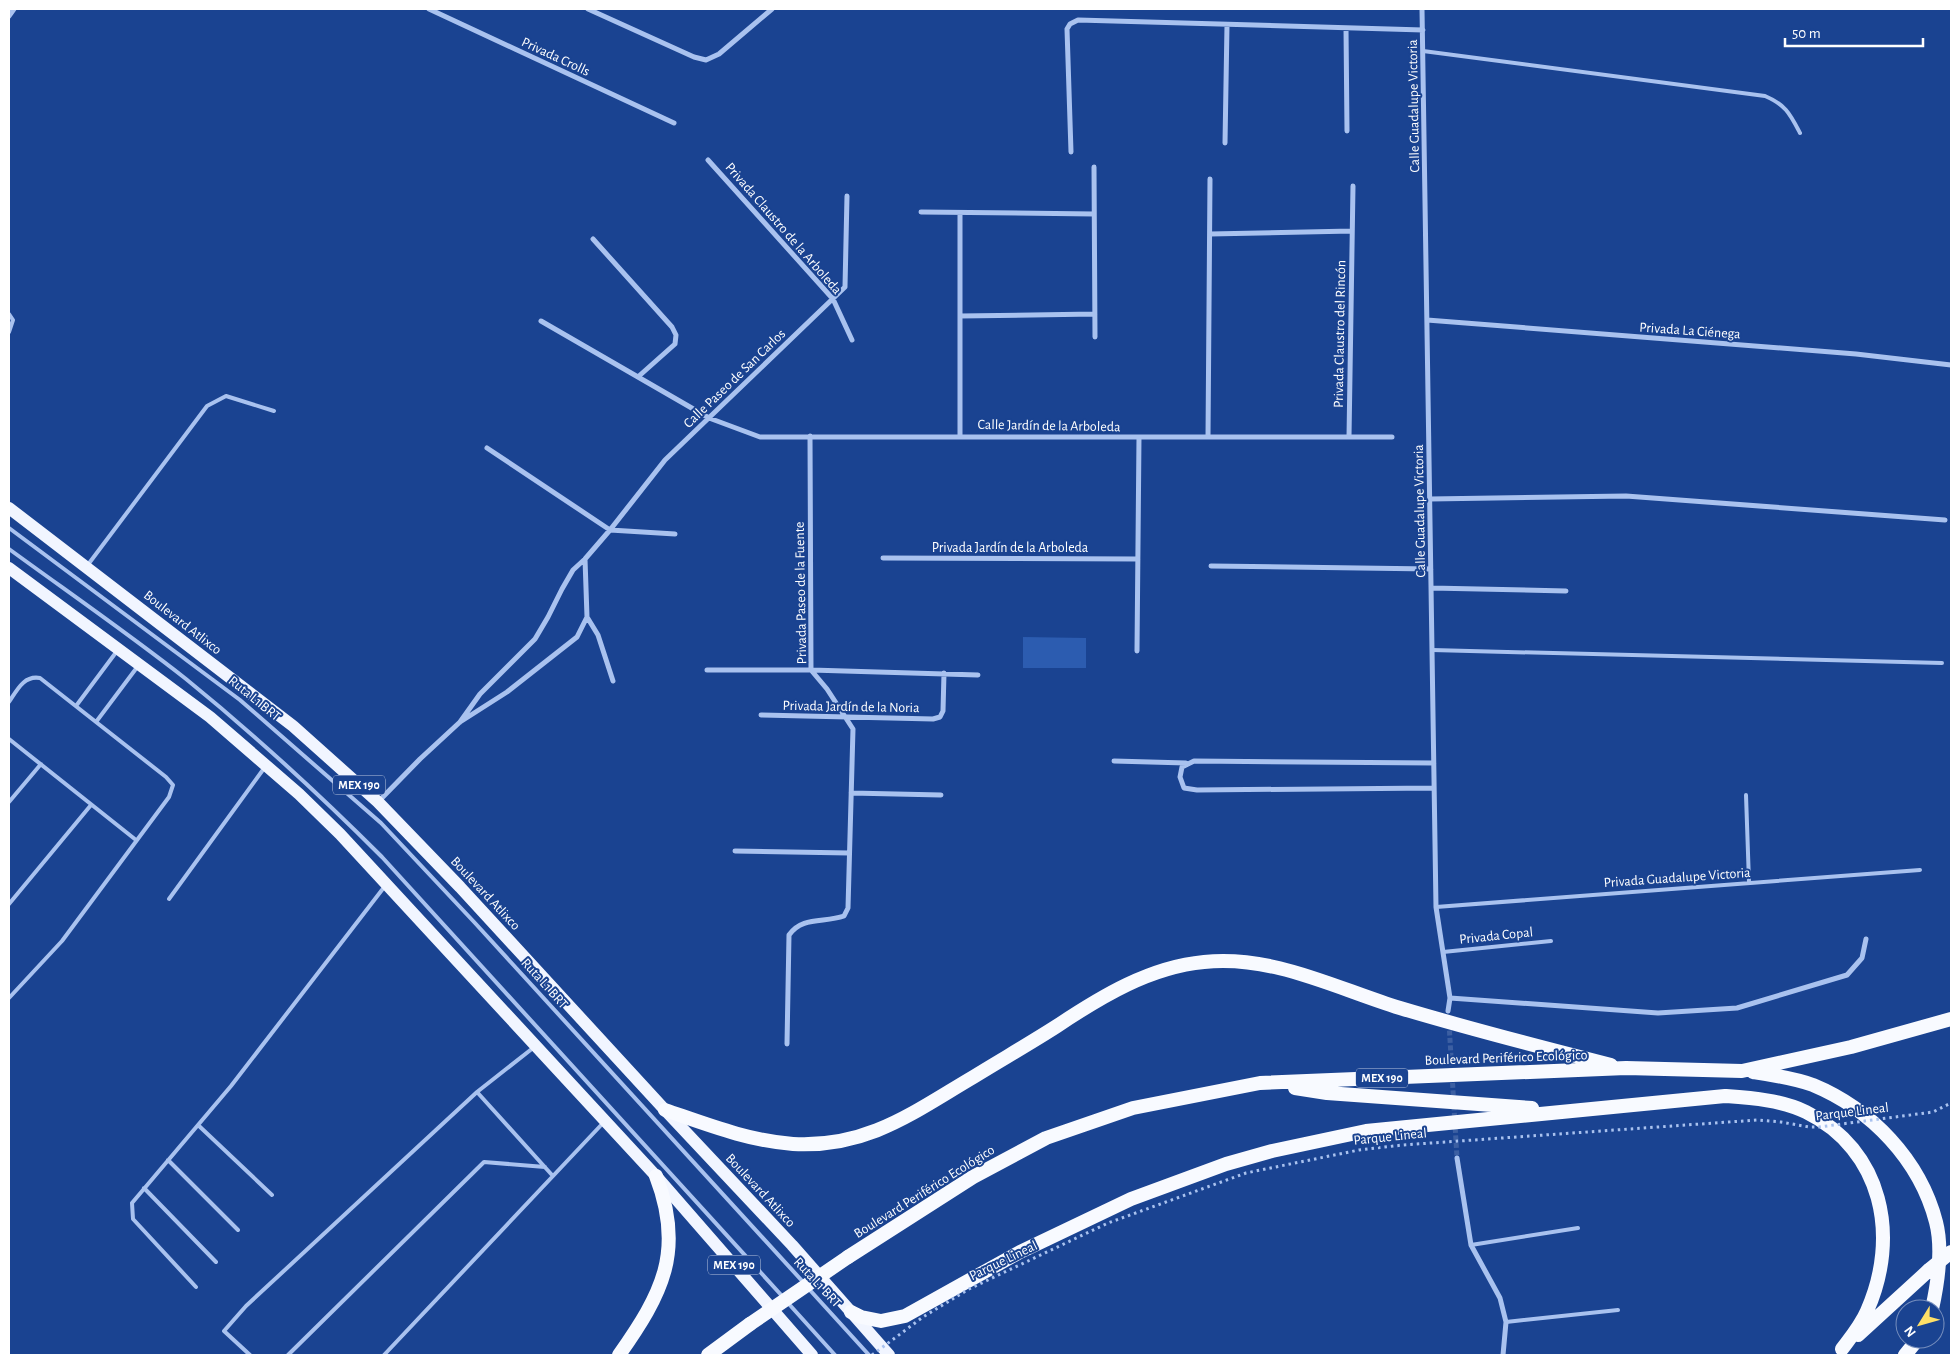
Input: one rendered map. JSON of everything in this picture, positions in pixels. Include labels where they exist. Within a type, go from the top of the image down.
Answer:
[{"type":"highway","points":[[665,1110],[725,1130],[772,1141],[810,1144],[839,1141],[867,1135],[902,1120],[1078,1011],[1125,986],[1162,970],[1226,960],[1293,970],[1399,1008],[1516,1041],[1626,1068]]},
{"type":"highway","name":"Boulevard Periférico Ecológico","points":[[708,1355],[848,1257],[973,1177],[1046,1138],[1133,1108],[1260,1083],[1626,1068],[1742,1071],[1851,1047],[1951,1019]]},
{"type":"highway","points":[[1742,1071],[1787,1078],[1830,1093],[1862,1114],[1897,1146],[1910,1164],[1921,1185],[1936,1224],[1939,1254],[1933,1299]]},
{"type":"highway","points":[[1260,1083],[1327,1093],[1566,1111]]},
{"type":"highway","points":[[852,1312],[866,1318],[881,1321],[905,1316],[1020,1252],[1123,1203],[1178,1180],[1272,1151],[1366,1131],[1700,1097],[1741,1097],[1790,1106],[1820,1120],[1833,1129],[1855,1152],[1872,1179],[1880,1203],[1884,1232],[1880,1271],[1866,1313],[1856,1332],[1839,1352]]},
{"type":"highway","points":[[619,1355],[657,1296],[666,1266],[669,1234],[668,1214],[656,1176]]},
{"type":"highway","points":[[1839,1352],[1951,1252]]},
{"type":"highway","points":[[718,1355],[726,1342]]},
{"type":"main road","name":"Boulevard Atlixco","points":[[9,508],[293,726],[378,802],[460,887],[786,1239],[889,1355]]},
{"type":"main road","name":"MEX 190","points":[[9,568],[210,717],[320,814],[606,1120],[812,1355]]},
{"type":"street","points":[[9,16],[14,9]]},
{"type":"street","name":"Privada Crolls","points":[[429,9],[674,123]]},
{"type":"street","points":[[588,9],[694,57],[706,60],[719,54],[772,9]]},
{"type":"street","name":"Calle Guadalupe Victoria","points":[[1422,9],[1436,907],[1450,998],[1448,1011]]},
{"type":"street","points":[[1071,152],[1067,29],[1070,24],[1078,20],[1423,30]]},
{"type":"street","points":[[1226,143],[1227,25]]},
{"type":"street","points":[[1346,28],[1346,131]]},
{"type":"street","name":"Privada Claustro de la Arboleda","points":[[708,160],[833,299],[852,340]]},
{"type":"street","points":[[1094,167],[1095,337]]},
{"type":"street","points":[[1208,437],[1210,179]]},
{"type":"street","name":"Privada Claustro del Rincón","points":[[1349,438],[1353,186]]},
{"type":"street","name":"Calle Paseo de San Carlos","points":[[460,722],[480,694],[535,639],[574,570],[610,530],[665,460],[845,287],[847,196]]},
{"type":"street","points":[[921,212],[1094,214]]},
{"type":"street","points":[[960,213],[960,436]]},
{"type":"street","points":[[1210,234],[1352,231]]},
{"type":"street","points":[[593,239],[672,327],[676,335],[675,344],[639,376]]},
{"type":"street","points":[[960,316],[1095,314]]},
{"type":"street","name":"Privada La Ciénega","points":[[1427,320],[1856,354],[1951,365]]},
{"type":"street","name":"Calle Jardín de la Arboleda","points":[[541,321],[709,418],[760,437],[1392,437]]},
{"type":"street","name":"Privada Paseo de la Fuente","points":[[787,1044],[789,935],[794,928],[805,922],[844,916],[848,908],[853,729],[824,684],[811,670],[810,436]]},
{"type":"street","points":[[1136,651],[1139,437]]},
{"type":"street","points":[[486,448],[610,530],[675,534]]},
{"type":"street","points":[[1430,499],[1626,496],[1945,520]]},
{"type":"street","name":"Privada Jardín de la Arboleda","points":[[883,558],[1138,559]]},
{"type":"street","points":[[585,559],[587,617],[598,635],[613,681]]},
{"type":"street","points":[[1211,566],[1431,569]]},
{"type":"street","points":[[1431,588],[1566,590]]},
{"type":"street","name":"Calle Paseo de San Carlos","points":[[378,802],[460,722],[506,692],[569,645],[577,637],[587,617]]},
{"type":"street","points":[[707,670],[811,670],[978,674]]},
{"type":"street","name":"Privada Jardín de la Noria","points":[[761,715],[933,719],[940,717],[943,711],[944,673]]},
{"type":"street","points":[[1114,761],[1186,763],[1194,761],[1434,763]]},
{"type":"street","points":[[1186,763],[1182,767],[1180,777],[1184,788],[1197,790],[1434,788]]},
{"type":"street","points":[[851,793],[941,795]]},
{"type":"street","points":[[735,851],[849,853]]},
{"type":"street","points":[[1450,998],[1658,1013],[1737,1008],[1847,975],[1862,958],[1866,939]]},
{"type":"street","points":[[1457,1158],[1471,1245],[1500,1298],[1506,1322],[1503,1355]]},
{"type":"lane","points":[[1423,51],[1765,96],[1777,101],[1788,111],[1800,133]]},
{"type":"lane","points":[[9,314],[13,320],[9,332]]},
{"type":"lane","points":[[87,566],[207,406],[226,396],[274,411]]},
{"type":"lane","name":"Ruta L1 BRT","points":[[9,528],[240,700],[381,823],[469,916],[870,1355]]},
{"type":"lane","points":[[9,549],[184,678],[323,798],[382,857],[834,1355]]},
{"type":"lane","points":[[76,706],[118,649]]},
{"type":"lane","points":[[1432,650],[1942,663]]},
{"type":"lane","points":[[96,722],[138,664]]},
{"type":"lane","points":[[9,702],[25,680],[32,676],[40,678],[166,777],[173,785],[168,797],[62,942],[9,998]]},
{"type":"lane","points":[[9,739],[136,840]]},
{"type":"lane","points":[[9,802],[41,764]]},
{"type":"lane","points":[[169,899],[266,766]]},
{"type":"lane","points":[[1746,795],[1749,882]]},
{"type":"lane","points":[[9,904],[91,805]]},
{"type":"lane","name":"Privada Guadalupe Victoria","points":[[1436,907],[1920,870]]},
{"type":"lane","points":[[196,1288],[133,1219],[132,1204],[198,1125],[386,884]]},
{"type":"lane","name":"Privada Copal","points":[[1443,952],[1550,941]]},
{"type":"lane","points":[[250,1355],[224,1331],[246,1306],[477,1092],[536,1045]]},
{"type":"lane","points":[[477,1092],[552,1175]]},
{"type":"lane","points":[[384,1355],[606,1120]]},
{"type":"lane","points":[[198,1125],[272,1194]]},
{"type":"lane","points":[[168,1160],[238,1230]]},
{"type":"lane","points":[[288,1355],[484,1162],[545,1167]]},
{"type":"lane","points":[[144,1188],[216,1262]]},
{"type":"lane","points":[[1471,1245],[1578,1228]]},
{"type":"lane","points":[[1506,1322],[1618,1310]]},
{"type":"path","name":"Parque Lineal","points":[[870,1355],[923,1317],[994,1276],[1108,1223],[1246,1173],[1360,1150],[1403,1145],[1757,1120],[1819,1127],[1933,1112],[1951,1102]]},
{"type":"shaded area","points":[[1023,637],[1086,638],[1086,668],[1023,668]]},
{"type":"tunnel","points":[[1449,1023],[1457,1158]]}]
